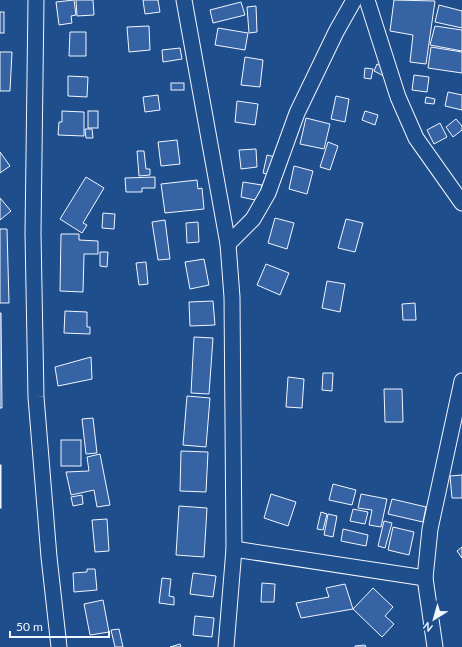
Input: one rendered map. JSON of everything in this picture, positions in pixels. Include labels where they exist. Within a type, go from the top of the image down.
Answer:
[{"type":"street","points":[[36,0],[33,233],[36,396],[49,557],[60,647]]},
{"type":"street","points":[[184,0],[228,244],[232,297],[234,549],[226,647]]},
{"type":"street","points":[[228,244],[253,219],[268,194],[297,114],[336,32],[354,0]]},
{"type":"street","points":[[367,0],[398,98],[416,138],[462,203]]},
{"type":"street","points":[[435,647],[425,578],[430,529],[462,381]]},
{"type":"street","points":[[234,549],[425,578]]},
{"type":"building","points":[[74,0],[76,15],[71,16],[72,23],[59,25],[56,2]]},
{"type":"building","points":[[76,0],[93,0],[94,15],[77,16]]},
{"type":"building","points":[[143,0],[158,0],[160,12],[145,14]]},
{"type":"building","points":[[394,0],[435,1],[426,64],[410,62],[413,35],[390,31]]},
{"type":"building","points":[[241,2],[245,15],[213,23],[210,10]]},
{"type":"building","points":[[439,5],[462,11],[462,28],[435,22]]},
{"type":"building","points":[[256,6],[257,32],[249,33],[247,7]]},
{"type":"building","points":[[0,12],[4,12],[4,33],[0,33]]},
{"type":"building","points":[[149,26],[150,50],[129,52],[127,27]]},
{"type":"building","points":[[435,26],[462,30],[462,51],[430,45]]},
{"type":"building","points":[[218,28],[248,33],[245,50],[215,45]]},
{"type":"building","points":[[70,32],[86,32],[86,56],[69,56]]},
{"type":"building","points":[[431,47],[462,52],[462,73],[428,68]]},
{"type":"building","points":[[180,48],[182,59],[163,62],[162,50]]},
{"type":"building","points":[[0,52],[12,52],[10,91],[0,91]]},
{"type":"building","points":[[245,57],[263,60],[260,87],[241,85]]},
{"type":"building","points":[[377,64],[387,70],[384,76],[374,71]]},
{"type":"building","points":[[365,68],[373,69],[371,79],[364,78]]},
{"type":"building","points":[[414,75],[429,77],[427,92],[412,90]]},
{"type":"building","points":[[68,76],[88,77],[87,97],[68,96]]},
{"type":"building","points":[[171,83],[184,83],[184,90],[171,90]]},
{"type":"building","points":[[448,92],[462,95],[462,110],[445,106]]},
{"type":"building","points":[[158,95],[160,110],[145,112],[143,97]]},
{"type":"building","points":[[336,96],[349,99],[345,122],[331,119]]},
{"type":"building","points":[[426,97],[435,99],[434,104],[425,103]]},
{"type":"building","points":[[237,101],[258,104],[255,125],[235,122]]},
{"type":"building","points":[[62,111],[84,112],[84,136],[58,135],[59,122],[62,122]]},
{"type":"building","points":[[88,111],[98,111],[98,128],[88,128]]},
{"type":"building","points":[[365,111],[378,115],[375,125],[362,120]]},
{"type":"building","points":[[306,118],[330,124],[324,149],[300,144]]},
{"type":"building","points":[[456,119],[462,126],[462,130],[453,137],[446,127]]},
{"type":"building","points":[[440,123],[447,137],[434,144],[427,130]]},
{"type":"building","points":[[85,129],[92,129],[93,138],[86,138]]},
{"type":"building","points":[[177,140],[180,164],[161,166],[158,142]]},
{"type":"building","points":[[328,142],[338,146],[330,170],[320,167]]},
{"type":"building","points":[[256,149],[257,167],[241,169],[239,150]]},
{"type":"building","points":[[137,151],[144,151],[146,169],[150,169],[150,175],[139,176]]},
{"type":"building","points":[[0,152],[10,166],[0,173]]},
{"type":"building","points":[[267,155],[275,157],[270,175],[263,173]]},
{"type":"building","points":[[294,166],[313,171],[307,194],[289,189]]},
{"type":"building","points":[[86,177],[104,188],[83,223],[87,225],[82,233],[60,219]]},
{"type":"building","points":[[155,177],[155,188],[142,188],[142,192],[126,192],[125,178]]},
{"type":"building","points":[[197,180],[198,189],[202,188],[204,209],[165,213],[161,184]]},
{"type":"building","points":[[243,182],[262,185],[260,201],[241,197]]},
{"type":"building","points":[[0,198],[11,211],[0,220]]},
{"type":"building","points":[[103,213],[115,214],[114,229],[102,228]]},
{"type":"building","points":[[275,218],[294,223],[287,249],[268,243]]},
{"type":"building","points":[[346,219],[363,223],[355,252],[338,248]]},
{"type":"building","points":[[165,220],[170,259],[158,260],[152,222]]},
{"type":"building","points":[[198,222],[199,242],[187,243],[186,223]]},
{"type":"building","points":[[0,229],[7,229],[9,303],[0,303]]},
{"type":"building","points":[[61,234],[79,234],[79,240],[98,241],[98,254],[84,254],[83,292],[60,291]]},
{"type":"building","points":[[100,252],[108,252],[107,267],[100,266]]},
{"type":"building","points":[[204,259],[209,285],[190,289],[185,262]]},
{"type":"building","points":[[146,262],[148,284],[139,285],[136,263]]},
{"type":"building","points":[[266,264],[289,273],[280,295],[257,285]]},
{"type":"building","points":[[327,281],[345,284],[340,312],[322,308]]},
{"type":"building","points":[[213,301],[215,325],[190,326],[189,302]]},
{"type":"building","points":[[415,303],[416,320],[403,320],[402,304]]},
{"type":"building","points":[[65,311],[87,312],[87,327],[90,327],[90,334],[64,333]]},
{"type":"building","points":[[1,313],[2,408],[0,408]]},
{"type":"building","points":[[194,337],[213,338],[209,394],[191,393]]},
{"type":"building","points":[[91,357],[92,379],[58,386],[55,367]]},
{"type":"building","points":[[323,373],[333,373],[332,391],[322,390]]},
{"type":"building","points":[[288,377],[304,379],[302,408],[286,407]]},
{"type":"building","points":[[384,389],[402,389],[403,422],[385,422]]},
{"type":"building","points":[[187,396],[210,398],[206,447],[183,445]]},
{"type":"building","points":[[93,418],[97,453],[86,454],[82,419]]},
{"type":"building","points":[[61,440],[81,440],[81,466],[61,466]]},
{"type":"building","points":[[181,451],[208,452],[206,492],[180,491]]},
{"type":"building","points":[[100,454],[110,505],[97,507],[94,490],[71,495],[66,472],[89,471],[87,457]]},
{"type":"building","points":[[1,465],[1,508],[0,508]]},
{"type":"building","points":[[462,475],[462,498],[452,498],[450,476]]},
{"type":"building","points":[[333,484],[356,490],[352,505],[329,500]]},
{"type":"building","points":[[271,494],[296,502],[288,526],[264,518]]},
{"type":"building","points":[[361,494],[387,499],[381,527],[369,525],[372,510],[358,508]]},
{"type":"building","points":[[82,495],[83,504],[73,506],[71,497]]},
{"type":"building","points":[[392,499],[426,507],[423,522],[388,514]]},
{"type":"building","points":[[179,506],[207,508],[204,557],[176,555]]},
{"type":"building","points":[[353,509],[368,512],[365,524],[350,521]]},
{"type":"building","points":[[321,512],[327,514],[323,530],[317,529]]},
{"type":"building","points":[[328,514],[337,516],[333,537],[324,535]]},
{"type":"building","points":[[107,519],[109,551],[95,552],[92,520]]},
{"type":"building","points":[[384,521],[392,523],[385,548],[378,546]]},
{"type":"building","points":[[393,527],[414,532],[409,555],[388,550]]},
{"type":"building","points":[[343,529],[368,535],[366,546],[341,541]]},
{"type":"building","points":[[462,547],[462,558],[457,551]]},
{"type":"building","points":[[87,569],[95,569],[97,590],[74,592],[73,573],[87,572]]},
{"type":"building","points":[[193,573],[216,576],[213,597],[190,594]]},
{"type":"building","points":[[162,578],[171,579],[169,596],[174,597],[174,605],[159,603]]},
{"type":"building","points":[[262,583],[275,584],[274,602],[261,602]]},
{"type":"building","points":[[345,584],[353,609],[301,618],[296,603],[329,597],[326,588]]},
{"type":"building","points":[[373,588],[393,607],[385,616],[394,624],[382,637],[353,609]]},
{"type":"building","points":[[103,600],[109,632],[90,635],[84,604]]},
{"type":"building","points":[[195,616],[214,618],[212,637],[193,635]]},
{"type":"building","points":[[119,629],[123,647],[115,647],[111,630]]},
{"type":"building","points":[[180,644],[181,647],[170,647]]},
{"type":"building","points":[[365,645],[366,647],[355,647],[355,646]]}]
